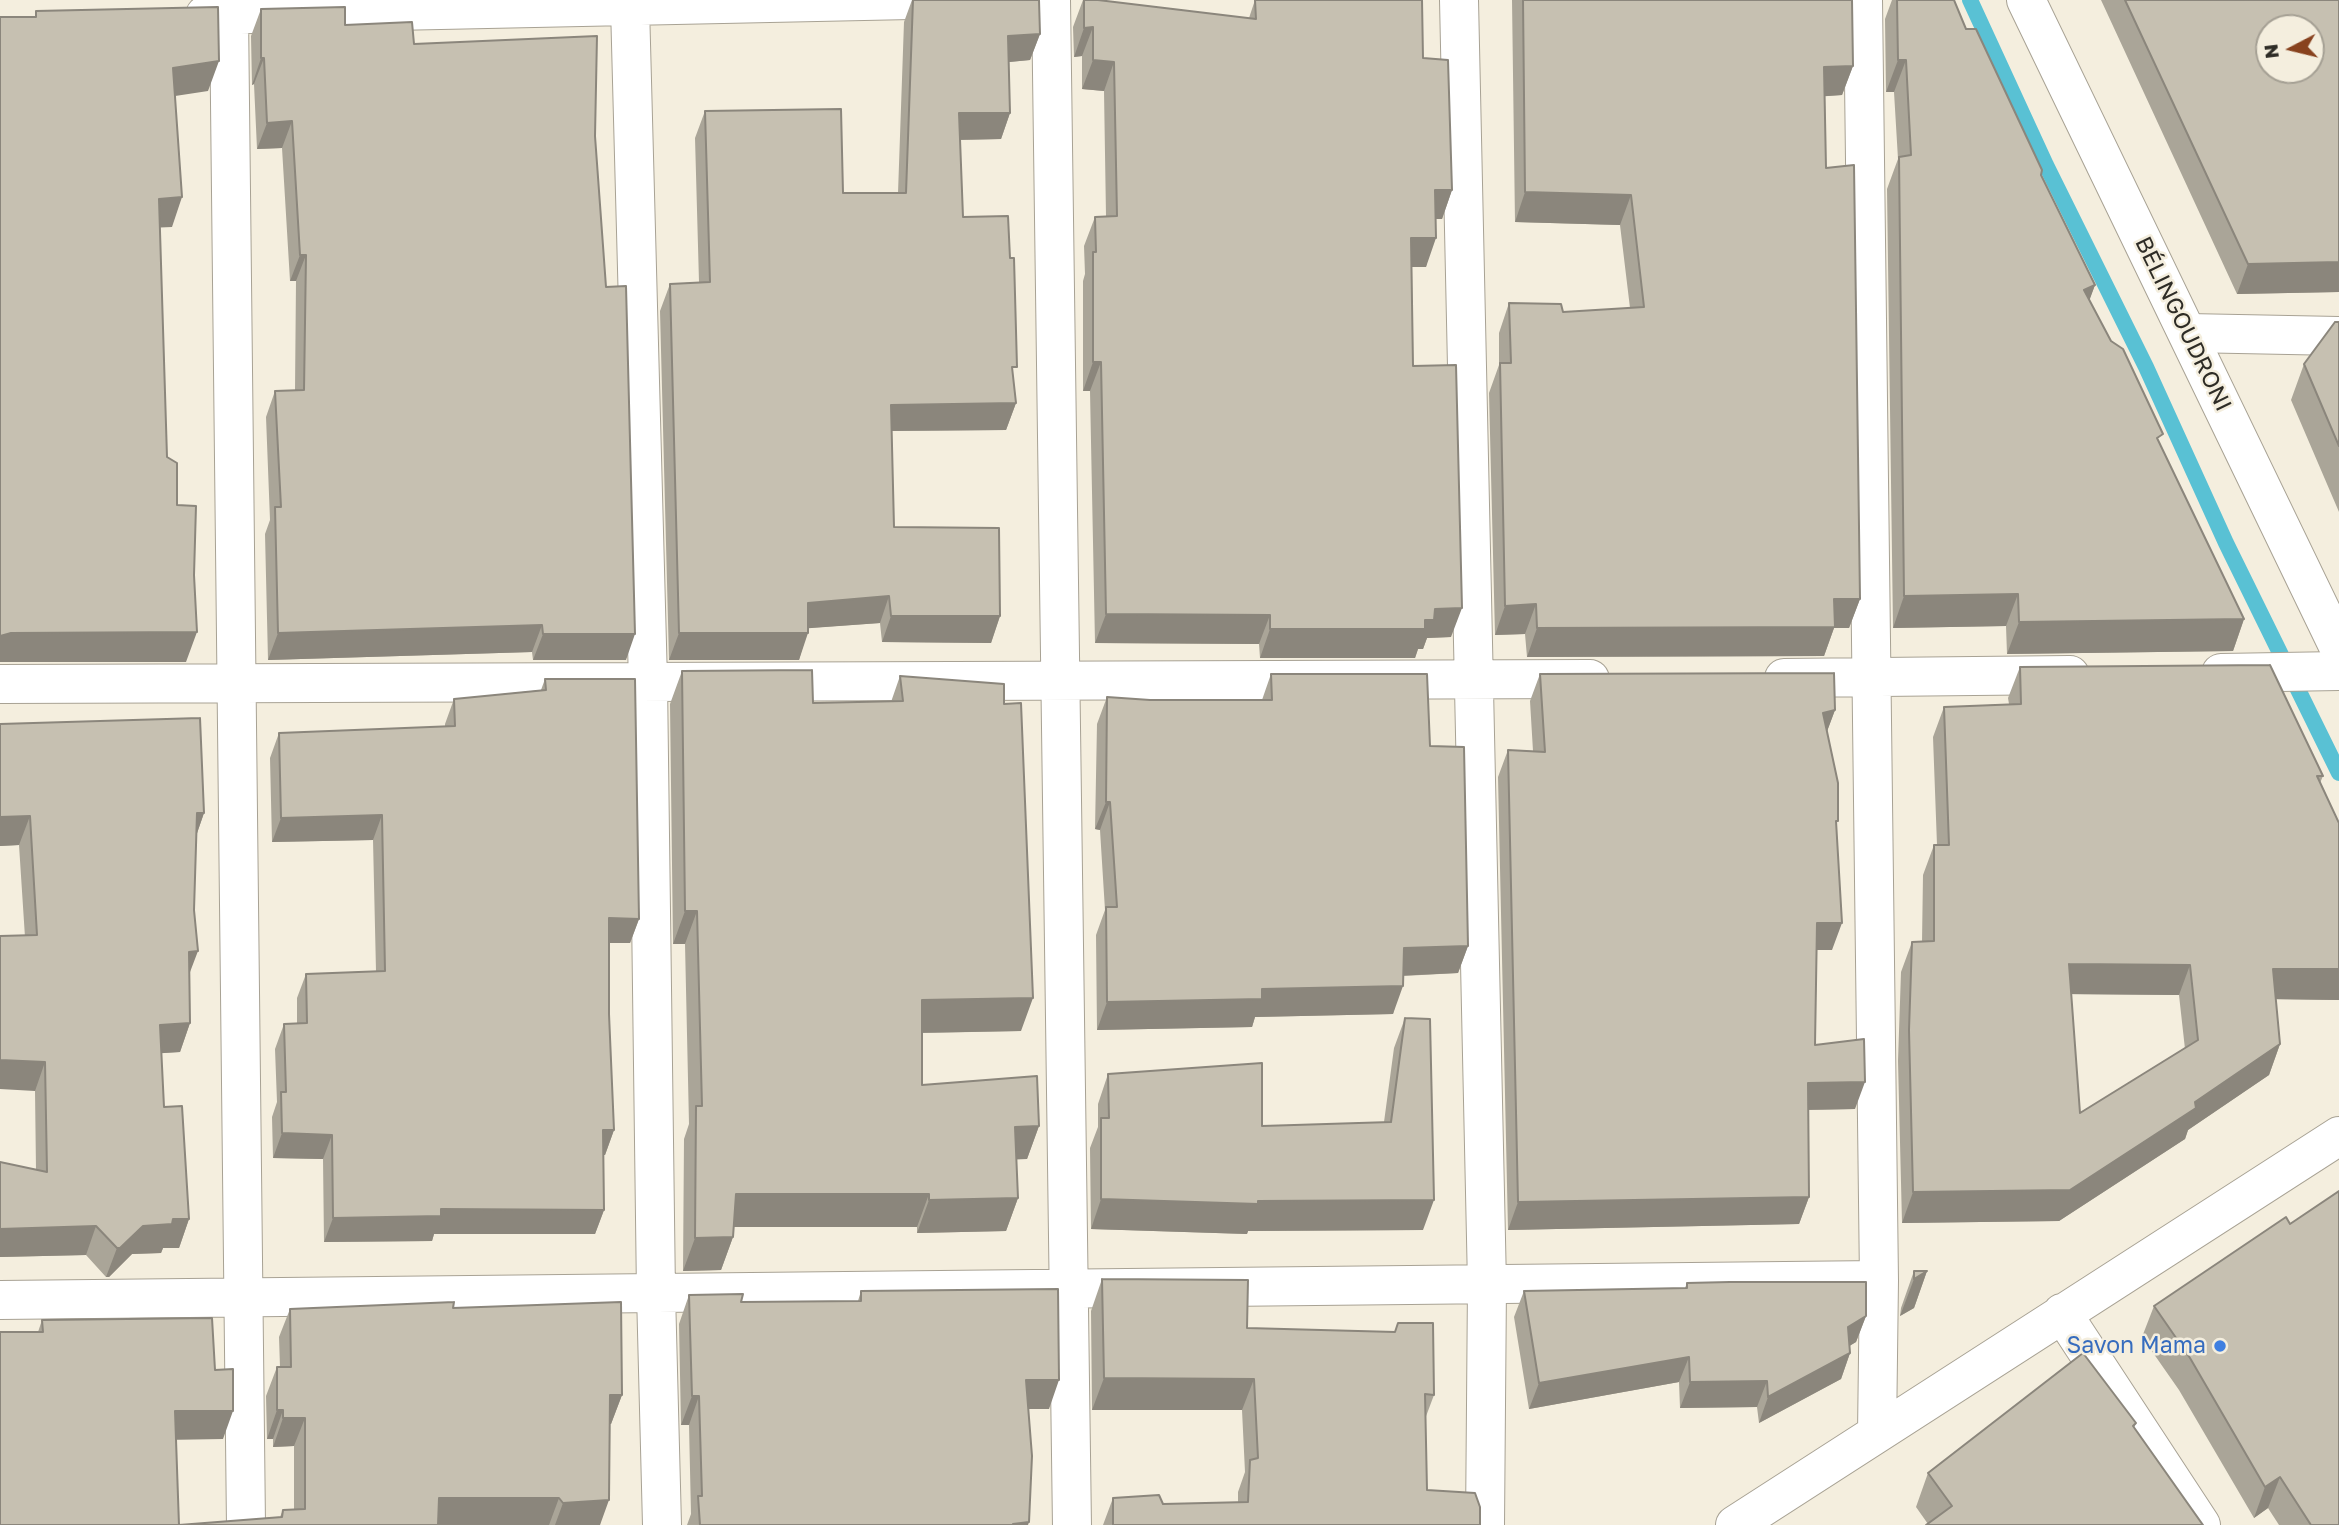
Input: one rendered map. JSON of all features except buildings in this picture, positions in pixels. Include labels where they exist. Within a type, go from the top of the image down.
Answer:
[{"type":"street","points":[[175,16],[911,0]]},
{"type":"street","points":[[1051,0],[1072,1525]]},
{"type":"street","points":[[1460,0],[1487,1284],[1485,1525]]},
{"type":"street","points":[[1863,0],[1879,1280],[1877,1433]]},
{"type":"street","name":"BÉLINGOUDRONI","points":[[2026,0],[2339,648]]},
{"type":"street","points":[[630,6],[648,682],[656,1293],[662,1525]]},
{"type":"street","points":[[229,15],[246,1525]]},
{"type":"street","points":[[2188,334],[2339,336]]},
{"type":"street","points":[[2188,673],[2339,671]]},
{"type":"street","points":[[1748,678],[2105,674]]},
{"type":"street","points":[[0,684],[1625,679]]},
{"type":"street","points":[[1735,1525],[2339,1136]]},
{"type":"street","points":[[0,1300],[1879,1280]]},
{"type":"street","points":[[2062,1313],[2201,1525]]},
{"type":"waterway","points":[[1970,0],[2046,165],[2146,367],[2226,543],[2339,773]]},
{"type":"place","name":"Savon Mama","points":[[2220,1346]]}]
